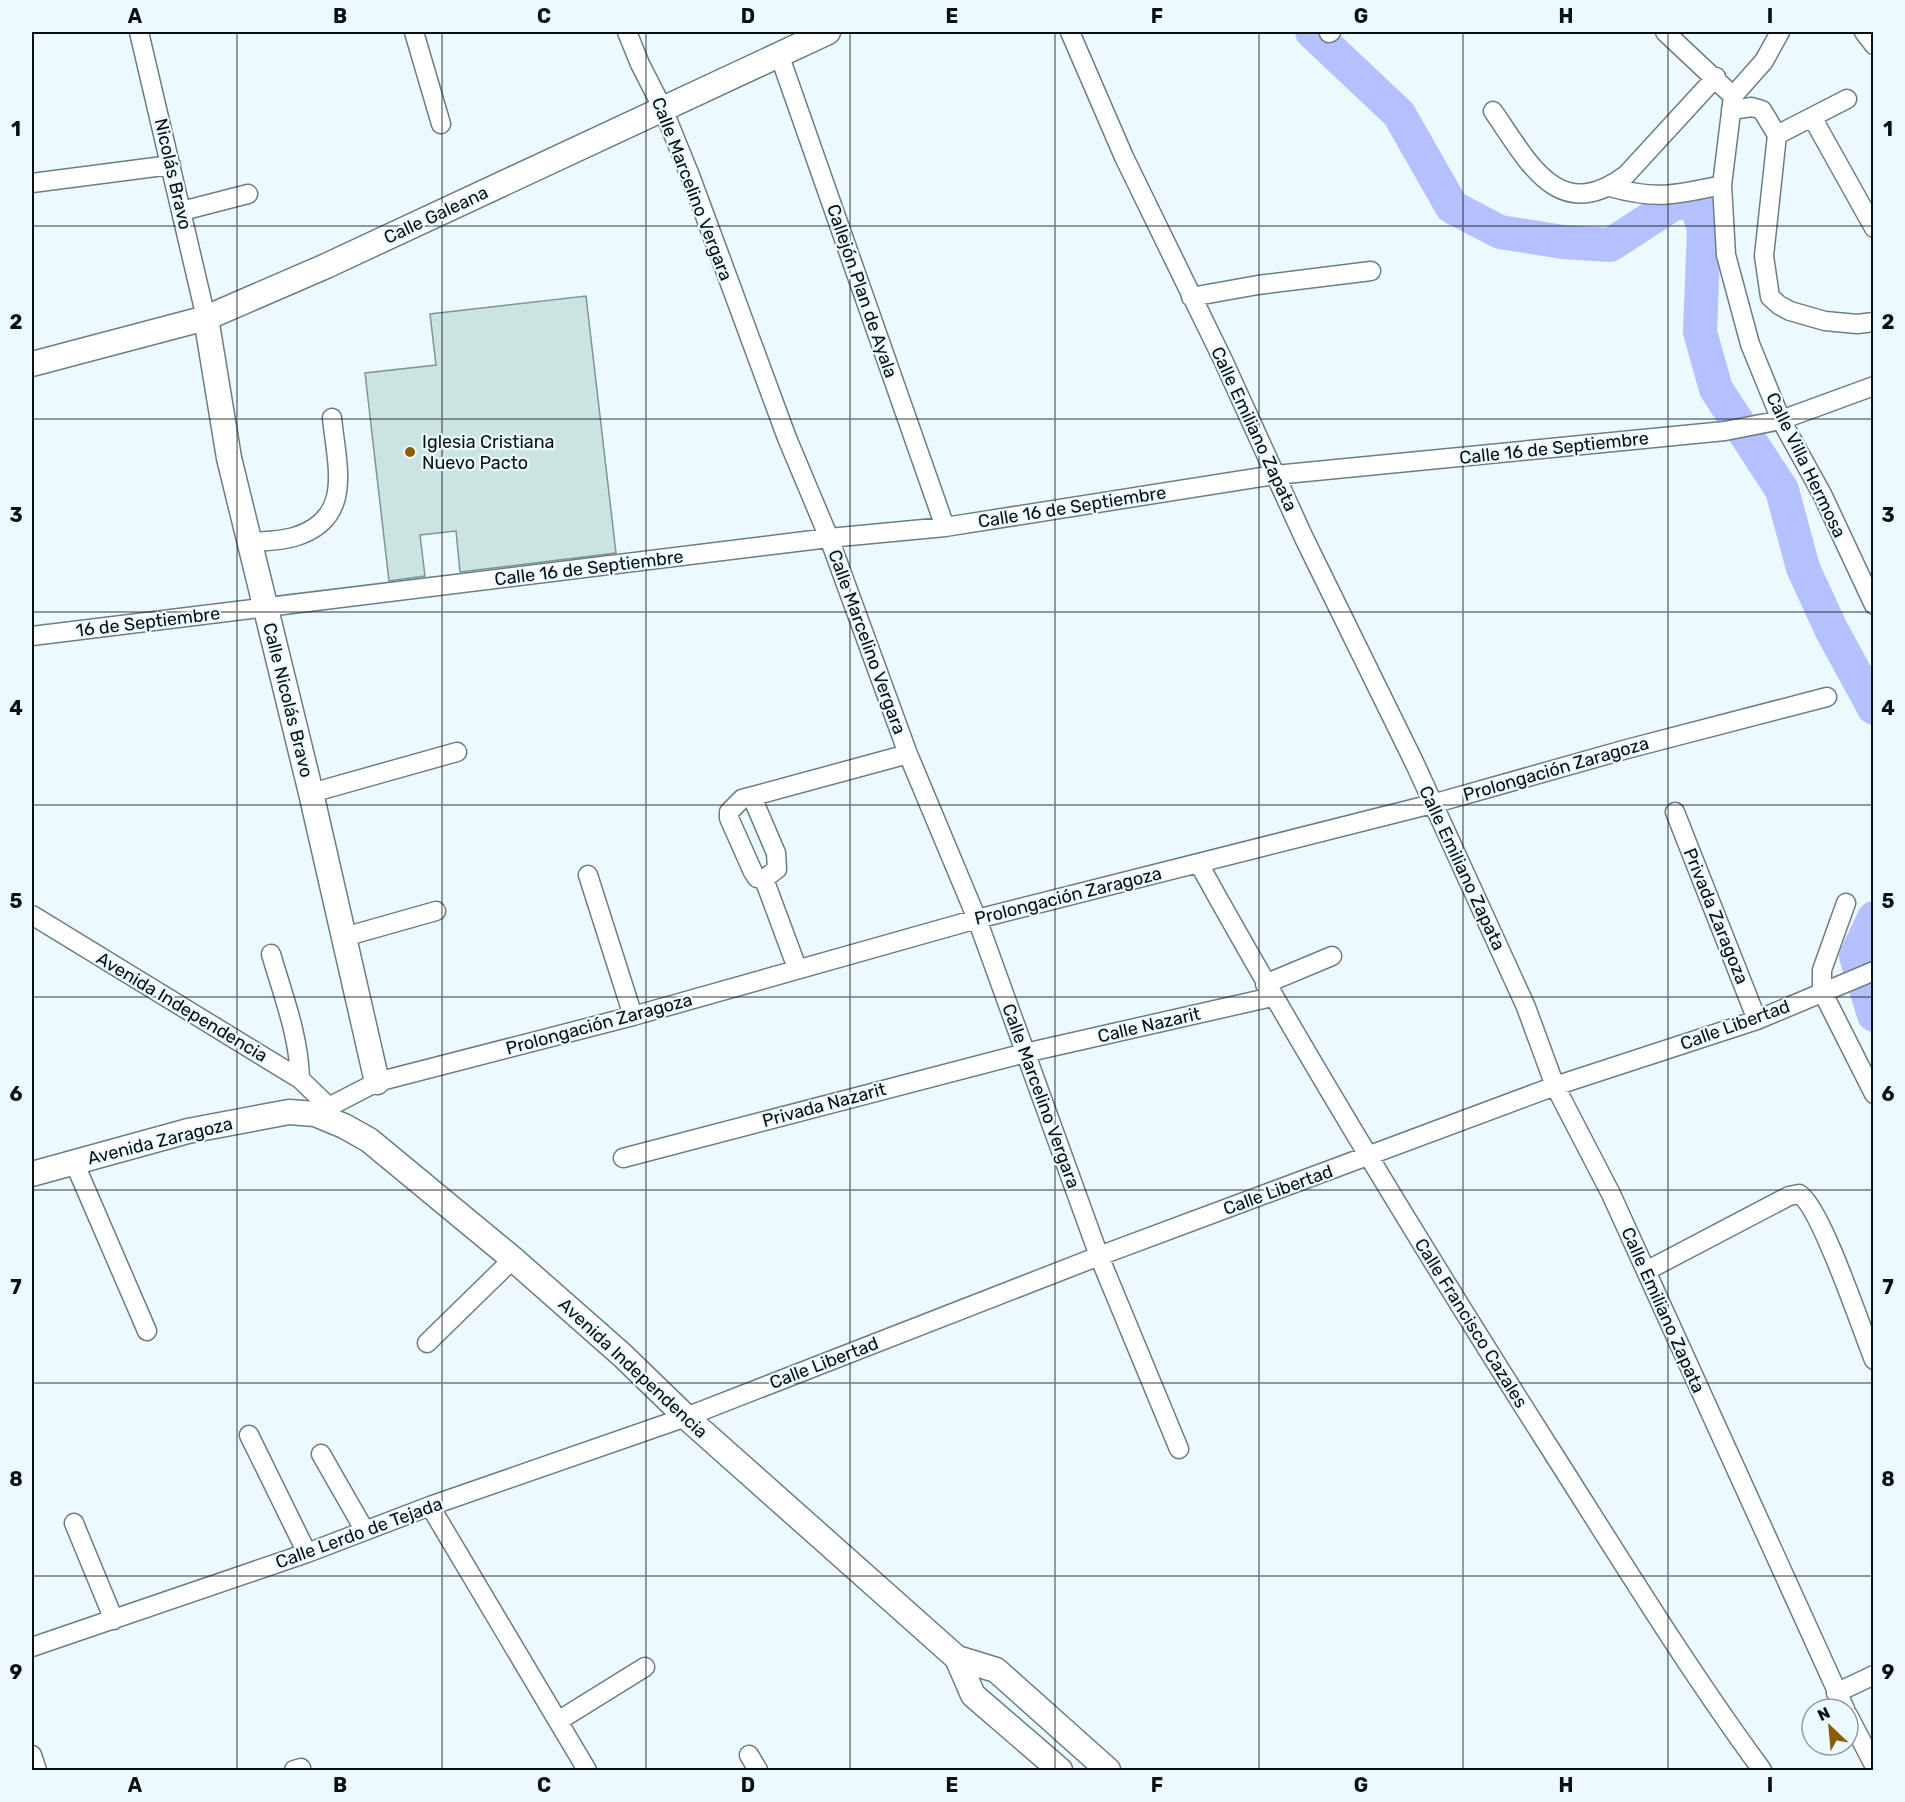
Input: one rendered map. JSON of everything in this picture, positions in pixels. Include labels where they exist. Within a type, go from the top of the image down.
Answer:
[{"type":"main road","name":"Calle Galeana","points":[[32,364],[206,318],[326,267],[828,32]]},
{"type":"main road","name":"Calle Nicolás Bravo","points":[[206,318],[229,458],[252,542],[264,608],[311,793],[377,1082]]},
{"type":"main road","name":"Avenida Independencia","points":[[290,1112],[322,1110],[369,1140],[513,1258],[622,1355],[686,1417],[957,1658],[996,1670],[1108,1770]]},
{"type":"main road","name":"Avenida Zaragoza","points":[[32,1174],[200,1129],[290,1112]]},
{"type":"main road","name":"Avenida Independencia","points":[[957,1658],[973,1695],[1060,1770]]},
{"type":"street","name":"Nicolás Bravo","points":[[139,32],[206,318]]},
{"type":"street","points":[[414,32],[441,124]]},
{"type":"street","name":"Calle Marcelino Vergara","points":[[627,32],[663,109],[787,438],[830,538],[908,754],[976,919],[1099,1256],[1179,1449]]},
{"type":"street","name":"Calle Emiliano Zapata","points":[[1070,32],[1124,156],[1415,764],[1431,804],[1526,1007],[1555,1086],[1611,1194],[1801,1608],[1839,1697]]},
{"type":"street","points":[[1665,32],[1716,77],[1732,103],[1762,110],[1777,135],[1764,256],[1770,297],[1790,311],[1825,321],[1857,324],[1874,322]]},
{"type":"street","points":[[1732,103],[1764,61],[1780,32]]},
{"type":"street","points":[[1864,32],[1874,45]]},
{"type":"street","name":"Callejón Plan de Ayala","points":[[779,54],[945,527]]},
{"type":"street","points":[[1493,111],[1538,176],[1572,193],[1594,193],[1610,187],[1626,175],[1716,77]]},
{"type":"street","points":[[1777,135],[1847,99]]},
{"type":"street","name":"Calle Villa Hermosa","points":[[1732,103],[1722,185],[1726,255],[1750,344],[1775,422],[1822,494],[1874,605]]},
{"type":"street","points":[[1812,117],[1874,228]]},
{"type":"street","points":[[32,183],[171,165]]},
{"type":"street","points":[[1610,187],[1654,196],[1674,195],[1722,185]]},
{"type":"street","points":[[182,211],[248,194]]},
{"type":"street","points":[[1191,297],[1258,285],[1371,271]]},
{"type":"street","name":"Calle 16 de Septiembre","points":[[264,608],[830,538],[945,527],[1275,475],[1725,431],[1775,422],[1874,386]]},
{"type":"street","points":[[252,542],[293,537],[325,520],[334,509],[338,480],[332,418]]},
{"type":"street","name":"16 de Septiembre","points":[[32,636],[264,608]]},
{"type":"street","name":"Prolongación Zaragoza","points":[[322,1110],[377,1082],[633,1016],[976,919],[1431,804],[1627,749],[1827,698]]},
{"type":"street","points":[[311,793],[457,752]]},
{"type":"street","points":[[747,798],[777,853],[778,864],[768,877],[757,878],[753,872],[729,818],[731,807],[747,798],[908,754]]},
{"type":"street","name":"Privada Zaragoza","points":[[1675,812],[1757,1020]]},
{"type":"street","name":"Calle Francisco Cazales","points":[[1198,864],[1367,1157],[1641,1591],[1762,1770]]},
{"type":"street","points":[[588,875],[633,1016]]},
{"type":"street","points":[[768,877],[797,968]]},
{"type":"street","points":[[1846,903],[1825,962],[1822,992],[1874,1095]]},
{"type":"street","points":[[344,937],[436,911]]},
{"type":"street","name":"Avenida Independencia","points":[[32,915],[300,1079],[322,1110]]},
{"type":"street","points":[[271,954],[293,1028],[299,1057],[300,1079]]},
{"type":"street","name":"Calle Nazarit","points":[[1025,1053],[1269,990],[1332,956]]},
{"type":"street","name":"Calle Libertad","points":[[686,1417],[1099,1256],[1555,1086],[1757,1020],[1873,971]]},
{"type":"street","name":"Privada Nazarit","points":[[623,1158],[1025,1053]]},
{"type":"street","points":[[74,1162],[147,1331]]},
{"type":"street","points":[[1646,1271],[1789,1196],[1799,1194],[1806,1198],[1818,1221],[1874,1360]]},
{"type":"street","points":[[427,1343],[513,1258]]},
{"type":"street","name":"Calle Lerdo de Tejada","points":[[32,1647],[307,1553],[430,1506],[686,1417]]},
{"type":"street","points":[[249,1435],[307,1553]]},
{"type":"street","points":[[321,1454],[364,1531]]},
{"type":"street","points":[[430,1506],[587,1770]]},
{"type":"street","points":[[74,1523],[114,1620]]},
{"type":"street","points":[[558,1721],[645,1667]]},
{"type":"street","points":[[1846,1697],[1874,1675]]},
{"type":"street","points":[[1860,1738],[1874,1765]]},
{"type":"street","points":[[32,1755],[37,1770]]},
{"type":"building","points":[[586,296],[616,553],[460,572],[456,531],[420,535],[425,576],[389,581],[365,373],[436,365],[430,314]]},
{"type":"waterway","points":[[1312,32],[1399,114],[1452,207],[1500,232],[1563,242],[1610,245],[1673,204],[1695,201],[1704,229],[1700,332],[1716,389],[1782,490],[1803,568],[1831,629],[1874,708]]},
{"type":"waterway","points":[[1874,918],[1856,956],[1874,1015]]},
{"type":"place","name":"Iglesia Cristiana Nuevo Pacto","points":[[410,452]]}]
